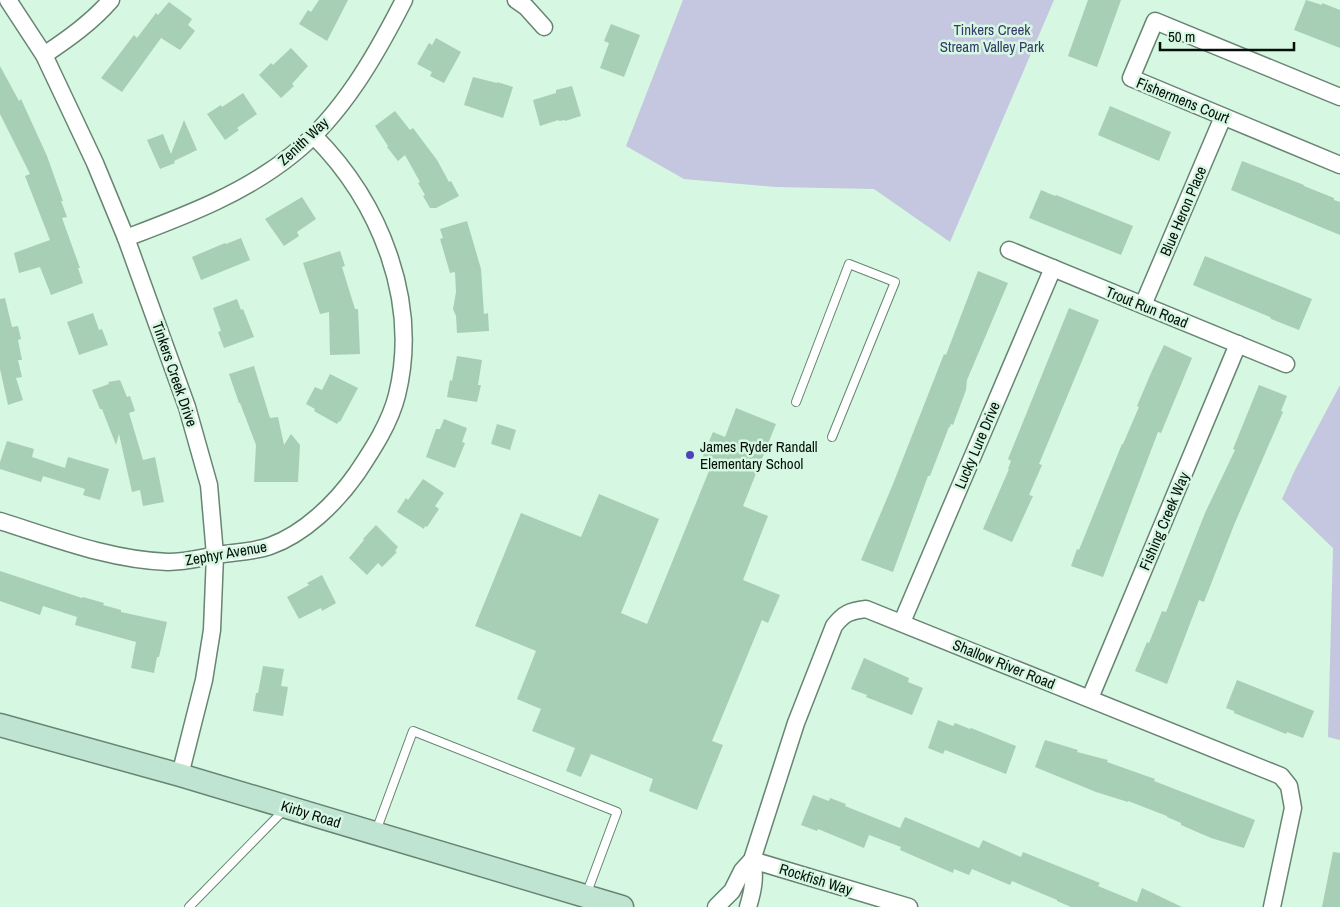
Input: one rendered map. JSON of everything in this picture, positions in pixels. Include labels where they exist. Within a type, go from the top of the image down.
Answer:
[{"type":"main road","name":"Kirby Road","points":[[0,724],[180,775],[622,907]]},
{"type":"street","name":"Tinkers Creek Drive","points":[[8,0],[44,55],[95,163],[126,238],[176,375],[198,440],[209,486],[215,555],[212,630],[204,680],[180,775]]},
{"type":"street","points":[[44,55],[90,21],[110,0]]},
{"type":"street","name":"Zenith Way","points":[[126,238],[214,203],[244,187],[294,154],[314,136],[368,65],[382,43],[404,0]]},
{"type":"street","points":[[516,0],[526,7],[544,26]]},
{"type":"street","name":"Fishermens Court","points":[[1340,97],[1154,21],[1131,78],[1340,164]]},
{"type":"street","name":"Blue Heron Place","points":[[1143,305],[1223,116]]},
{"type":"street","name":"Zephyr Avenue","points":[[0,521],[86,548],[116,555],[167,562],[192,561],[215,555],[270,546],[286,538],[321,514],[351,482],[376,443],[390,416],[396,396],[400,375],[402,327],[398,288],[389,253],[375,221],[347,173],[330,151],[314,136]]},
{"type":"street","name":"Trout Run Road","points":[[1009,250],[1286,364]]},
{"type":"street","name":"Lucky Lure Drive","points":[[902,622],[1053,268]]},
{"type":"street","name":"Fishing Creek Way","points":[[1090,698],[1238,344]]},
{"type":"street","name":"Shallow River Road","points":[[716,907],[732,891],[742,871],[752,860],[796,722],[834,626],[842,616],[853,611],[866,609],[1281,776],[1289,786],[1293,808],[1272,907]]},
{"type":"street","name":"Shallow River Road","points":[[748,907],[754,871],[752,860]]},
{"type":"street","name":"Rockfish Way","points":[[752,860],[909,907]]},
{"type":"lane","points":[[796,402],[849,264],[895,282],[832,437]]},
{"type":"lane","points":[[375,833],[414,731],[616,812],[585,896]]},
{"type":"lane","points":[[189,907],[287,807]]},
{"type":"green space","name":"Tinkers Creek Stream Valley Park","points":[[683,0],[1054,0],[950,242],[874,189],[776,187],[684,179],[626,146]]},
{"type":"green space","points":[[1340,385],[1340,740],[1328,737],[1333,548],[1282,499],[1295,470]]},
{"type":"building","points":[[319,0],[348,0],[327,41],[299,24],[308,10],[311,12]]},
{"type":"building","points":[[1088,0],[1121,0],[1097,67],[1068,56]]},
{"type":"building","points":[[1306,0],[1322,5],[1322,3],[1340,10],[1340,48],[1294,30]]},
{"type":"building","points":[[169,2],[192,19],[188,25],[195,31],[180,50],[161,38],[122,92],[101,78],[134,35],[137,38],[156,13],[158,15]]},
{"type":"building","points":[[611,24],[640,35],[624,77],[600,68],[609,43],[604,41]]},
{"type":"building","points":[[436,38],[461,52],[444,83],[430,76],[432,72],[417,64],[429,43],[432,45]]},
{"type":"building","points":[[291,48],[308,66],[292,84],[294,86],[281,98],[259,75]]},
{"type":"building","points":[[0,66],[19,101],[21,99],[47,156],[67,217],[62,218],[80,268],[78,268],[83,283],[51,295],[40,267],[19,273],[14,253],[50,240],[25,176],[30,174],[0,114]]},
{"type":"building","points":[[473,77],[513,87],[503,118],[464,105]]},
{"type":"building","points":[[572,86],[581,116],[565,121],[558,120],[540,126],[533,100],[556,93],[556,90]]},
{"type":"building","points":[[243,93],[257,114],[237,128],[239,130],[225,140],[207,114],[221,105],[222,107]]},
{"type":"building","points":[[1110,106],[1171,132],[1159,161],[1098,135]]},
{"type":"building","points":[[395,111],[410,130],[413,128],[437,160],[459,196],[436,208],[430,208],[418,183],[420,182],[405,155],[398,161],[387,147],[375,126]]},
{"type":"building","points":[[184,120],[197,150],[174,161],[175,163],[160,169],[147,140],[163,134],[171,154]]},
{"type":"building","points":[[1242,161],[1304,185],[1340,202],[1340,235],[1231,190]]},
{"type":"building","points":[[1041,190],[1133,226],[1121,255],[1029,218]]},
{"type":"building","points":[[302,197],[316,219],[297,232],[299,236],[284,246],[265,219]]},
{"type":"building","points":[[467,221],[481,269],[484,314],[488,313],[489,331],[457,333],[456,316],[453,309],[456,292],[455,272],[450,273],[440,239],[443,238],[440,229]]},
{"type":"building","points":[[241,238],[250,260],[201,280],[192,257]]},
{"type":"building","points":[[340,251],[345,266],[342,267],[355,309],[358,309],[360,354],[330,355],[329,312],[320,314],[303,263]]},
{"type":"building","points":[[1205,256],[1312,299],[1299,330],[1193,285]]},
{"type":"building","points":[[978,271],[1008,283],[967,380],[966,390],[953,425],[951,424],[949,427],[930,476],[928,476],[893,572],[861,560],[944,354],[946,355]]},
{"type":"building","points":[[5,298],[12,327],[18,326],[21,339],[18,340],[22,360],[18,360],[22,377],[16,378],[23,400],[8,405],[0,369],[0,299]]},
{"type":"building","points":[[237,299],[254,337],[224,348],[218,332],[221,331],[213,308]]},
{"type":"building","points":[[1069,308],[1099,320],[1039,464],[1042,465],[1029,495],[1033,496],[1012,542],[983,529],[1009,469],[1011,461],[1008,459]]},
{"type":"building","points":[[93,313],[99,330],[102,329],[108,345],[79,355],[67,322]]},
{"type":"building","points":[[1164,345],[1192,358],[1161,433],[1158,432],[1103,577],[1071,566]]},
{"type":"building","points":[[457,356],[482,360],[478,385],[481,385],[477,402],[447,397]]},
{"type":"building","points":[[254,366],[270,418],[278,417],[284,445],[291,434],[300,445],[298,482],[254,482],[256,445],[229,374]]},
{"type":"building","points":[[330,374],[358,388],[340,422],[337,424],[314,411],[315,409],[306,404],[315,387],[322,390]]},
{"type":"building","points":[[120,380],[127,397],[130,396],[135,411],[129,413],[143,460],[155,457],[164,502],[143,506],[140,490],[132,492],[119,434],[116,445],[102,409],[100,409],[92,390],[109,384],[108,382]]},
{"type":"building","points":[[1259,385],[1287,396],[1281,411],[1283,412],[1234,525],[1204,602],[1199,600],[1167,684],[1135,671],[1162,611],[1166,612],[1205,513],[1235,450],[1233,449]]},
{"type":"building","points":[[736,408],[776,424],[743,506],[768,516],[743,580],[780,595],[768,623],[762,620],[712,741],[723,745],[697,810],[649,791],[653,779],[591,754],[581,777],[566,771],[575,748],[532,731],[541,709],[517,699],[536,651],[475,626],[521,513],[581,537],[599,494],[659,519],[621,613],[647,624],[711,466],[701,461],[713,432],[725,437]]},
{"type":"building","points":[[444,419],[467,428],[462,442],[465,443],[455,468],[426,457],[436,429],[440,429]]},
{"type":"building","points":[[497,424],[516,430],[510,450],[491,444]]},
{"type":"building","points":[[7,441],[34,449],[32,457],[65,468],[68,457],[109,469],[100,500],[83,495],[85,489],[43,476],[41,482],[0,469],[0,462]]},
{"type":"building","points":[[423,479],[444,493],[435,506],[439,509],[424,529],[397,512],[406,498],[408,500]]},
{"type":"building","points":[[376,525],[398,547],[395,551],[397,552],[382,567],[378,563],[367,575],[349,558]]},
{"type":"building","points":[[0,571],[82,598],[104,603],[103,605],[121,610],[121,612],[167,622],[154,673],[131,668],[136,642],[75,625],[77,617],[43,606],[40,615],[0,601]]},
{"type":"building","points":[[322,575],[336,603],[322,611],[321,608],[299,619],[287,597],[309,585],[307,583]]},
{"type":"building","points":[[864,658],[909,678],[908,682],[923,688],[912,715],[851,689]]},
{"type":"building","points":[[263,666],[284,669],[281,686],[288,687],[283,716],[253,711]]},
{"type":"building","points":[[1237,680],[1314,711],[1303,738],[1287,732],[1286,734],[1226,708]]},
{"type":"building","points":[[938,720],[953,726],[955,723],[971,728],[1016,746],[1006,774],[945,750],[943,754],[928,748]]},
{"type":"building","points":[[1045,740],[1078,750],[1077,752],[1108,760],[1107,762],[1155,779],[1154,781],[1255,820],[1244,848],[1211,838],[1181,825],[1181,823],[1167,816],[1128,801],[1096,792],[1035,767]]},
{"type":"building","points":[[813,795],[829,801],[830,798],[846,804],[845,806],[900,828],[905,817],[979,848],[983,840],[1021,857],[1023,852],[1100,883],[1098,886],[1137,902],[1142,888],[1182,907],[1071,907],[1012,881],[1010,885],[972,869],[969,875],[954,869],[953,873],[900,850],[901,847],[869,835],[864,848],[818,829],[817,831],[801,825]]},
{"type":"building","points":[[1333,852],[1340,853],[1340,907],[1322,907]]},
{"type":"place","name":"James Ryder Randall Elementary School","points":[[690,455]]}]
